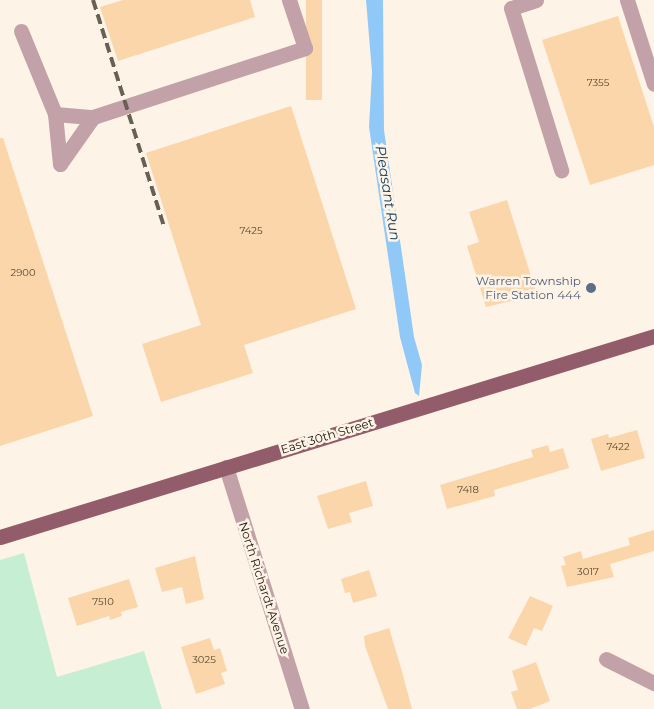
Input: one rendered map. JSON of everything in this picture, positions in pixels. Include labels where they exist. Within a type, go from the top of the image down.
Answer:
[{"type":"main road","name":"East 30th Street","points":[[0,537],[654,336]]},
{"type":"street","points":[[55,114],[93,117],[305,48],[289,0]]},
{"type":"street","points":[[536,0],[512,8],[561,170]]},
{"type":"street","points":[[627,0],[654,84]]},
{"type":"street","points":[[21,31],[55,114],[60,164],[93,117]]},
{"type":"street","name":"North Richardt Avenue","points":[[226,467],[302,709]]},
{"type":"street","points":[[606,659],[654,683]]},
{"type":"green space","points":[[24,553],[57,677],[144,651],[162,709],[0,709],[0,560]]},
{"type":"water","name":"Pleasant Run","points":[[366,0],[383,0],[384,130],[414,337],[422,365],[419,396],[415,393],[400,337],[369,127],[372,72]]},
{"type":"building","points":[[123,0],[250,0],[255,17],[118,61],[100,7]]},
{"type":"building","points":[[306,0],[322,0],[322,100],[306,100]]},
{"type":"building","points":[[618,16],[654,127],[654,165],[590,185],[542,40]]},
{"type":"building","points":[[291,106],[356,309],[244,345],[253,373],[161,402],[142,344],[201,325],[146,153]]},
{"type":"building","points":[[0,138],[3,138],[93,416],[0,446]]},
{"type":"building","points":[[507,200],[537,295],[486,307],[467,246],[479,242],[469,212]]},
{"type":"building","points":[[637,430],[645,458],[601,471],[591,439],[608,434],[609,438]]},
{"type":"building","points":[[548,445],[550,452],[563,448],[569,468],[494,490],[495,496],[447,509],[440,485],[533,457],[531,450]]},
{"type":"building","points":[[366,481],[373,506],[349,513],[352,522],[328,529],[317,496]]},
{"type":"building","points":[[654,530],[654,551],[610,564],[614,577],[567,587],[561,566],[566,565],[563,557],[581,551],[583,559],[630,545],[628,538]]},
{"type":"building","points":[[195,556],[204,599],[186,604],[182,587],[162,592],[155,568]]},
{"type":"building","points":[[369,570],[377,596],[353,603],[350,592],[345,593],[341,579]]},
{"type":"building","points":[[129,579],[138,607],[121,612],[122,616],[110,620],[109,616],[77,626],[68,598]]},
{"type":"building","points":[[530,596],[553,606],[542,631],[534,628],[526,646],[508,638]]},
{"type":"building","points":[[389,628],[412,709],[388,709],[365,646],[364,636]]},
{"type":"building","points":[[210,638],[214,650],[220,648],[227,671],[221,673],[225,684],[196,694],[181,647]]},
{"type":"building","points":[[536,662],[550,701],[530,709],[517,709],[511,692],[518,690],[512,671]]},
{"type":"railway","points":[[93,0],[163,224]]},
{"type":"place","name":"Warren Township Fire Station 444","points":[[591,288]]}]
